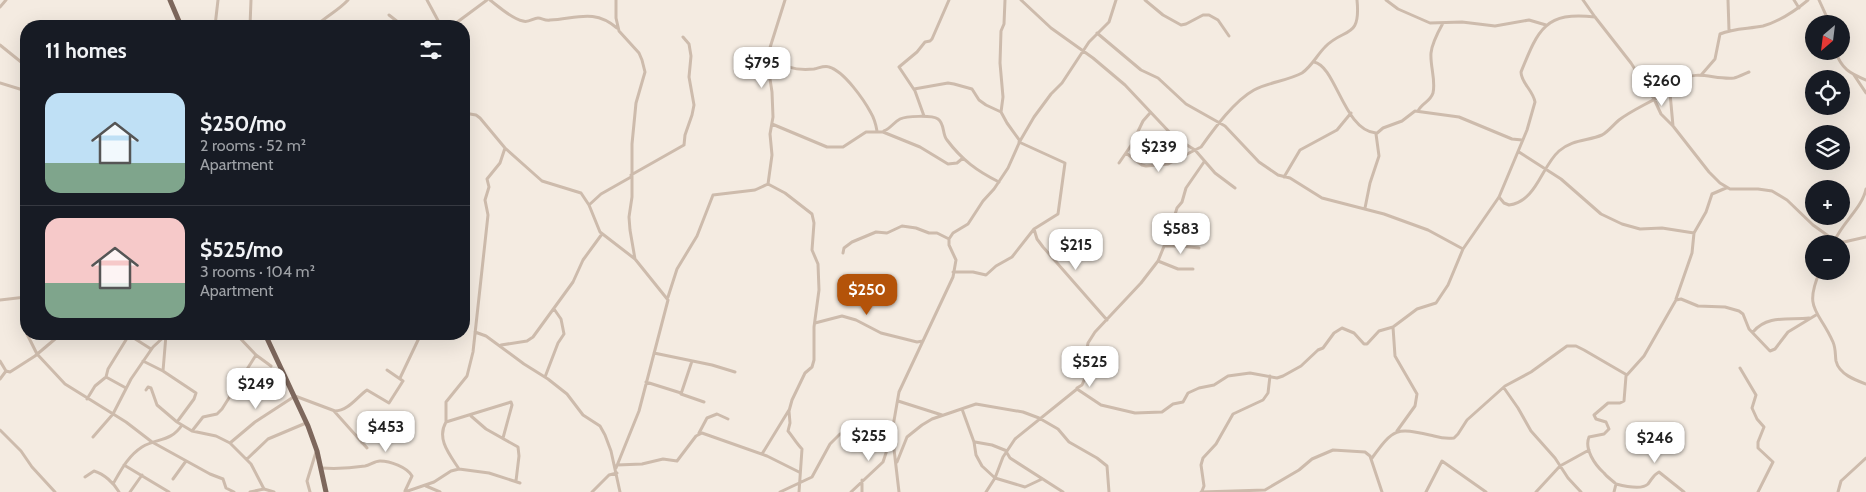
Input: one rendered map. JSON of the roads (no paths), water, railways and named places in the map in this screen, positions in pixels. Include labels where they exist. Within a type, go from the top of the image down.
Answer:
[{"type":"main road","points":[[170,0],[178,20]]},
{"type":"main road","points":[[268,340],[306,422],[317,451],[326,492]]},
{"type":"street","points":[[0,7],[6,0]]},
{"type":"street","points":[[215,20],[218,0]]},
{"type":"street","points":[[250,20],[251,0]]},
{"type":"street","points":[[321,20],[338,11],[348,0]]},
{"type":"street","points":[[427,0],[438,20]]},
{"type":"street","points":[[461,20],[489,0],[512,16],[523,21],[538,18],[548,21],[587,15],[604,20],[618,28]]},
{"type":"street","points":[[616,0],[618,28],[621,35],[638,53],[644,66],[644,76],[636,103],[631,153],[632,197],[629,222],[635,259]]},
{"type":"street","points":[[768,184],[772,155],[770,139],[772,92],[768,54],[785,0]]},
{"type":"street","points":[[924,116],[914,89],[899,67],[917,52],[924,42],[930,41],[949,0]]},
{"type":"street","points":[[953,272],[973,272],[986,275],[996,266],[1012,257],[1034,230],[1058,214],[1065,164],[1020,141],[1006,122],[1002,112],[1003,97],[1000,54],[1005,0]]},
{"type":"street","points":[[1021,0],[1051,28],[1093,58],[1125,85],[1174,137],[1195,150],[1215,173],[1235,188]]},
{"type":"street","points":[[851,492],[883,462],[889,445],[900,390],[953,277],[956,260],[948,239],[953,233],[971,221],[983,201],[994,189],[1034,117],[1062,83],[1097,33],[1109,21],[1116,0]]},
{"type":"street","points":[[1145,0],[1163,15],[1181,24],[1186,24],[1203,15],[1209,15],[1218,20],[1228,36]]},
{"type":"street","points":[[1126,153],[1146,166],[1168,164],[1201,147],[1235,104],[1252,91],[1295,77],[1308,69],[1328,44],[1347,34],[1353,28],[1356,20],[1357,0]]},
{"type":"street","points":[[1386,0],[1395,8],[1430,23],[1462,22],[1496,26],[1529,20],[1546,25]]},
{"type":"street","points":[[1583,0],[1631,63],[1660,112],[1709,172],[1726,188],[1772,191],[1787,200],[1826,235]]},
{"type":"street","points":[[1728,0],[1729,31]]},
{"type":"street","points":[[1794,0],[1799,8]]},
{"type":"street","points":[[1702,74],[1715,59],[1719,35],[1729,31],[1764,25],[1789,15],[1808,0]]},
{"type":"street","points":[[1819,0],[1826,15]]},
{"type":"street","points":[[389,15],[395,20]]},
{"type":"street","points":[[1077,388],[1103,405],[1135,413],[1165,411],[1176,403],[1183,402],[1188,393],[1194,389],[1211,386],[1228,376],[1250,373],[1277,378],[1283,376],[1302,366],[1318,350],[1323,348],[1334,333],[1342,328],[1354,332],[1366,344],[1379,331],[1393,327],[1417,309],[1436,303],[1448,285],[1463,249],[1499,197],[1519,152],[1535,102],[1533,94],[1522,78],[1521,72],[1546,25],[1554,19],[1564,16],[1595,17]]},
{"type":"street","points":[[1418,111],[1433,93],[1434,82],[1431,53],[1443,23]]},
{"type":"street","points":[[1097,33],[1141,70],[1158,78],[1190,107],[1225,126],[1260,163],[1278,176],[1292,180],[1322,198],[1365,208],[1428,230],[1463,249]]},
{"type":"street","points":[[589,205],[601,194],[684,145],[694,105],[689,73],[690,48],[688,41],[683,37]]},
{"type":"street","points":[[0,45],[20,61]]},
{"type":"street","points":[[768,54],[783,66],[792,69],[828,66],[833,69],[856,91],[872,114],[877,131]]},
{"type":"street","points":[[1838,60],[1840,64],[1854,75],[1866,80]]},
{"type":"street","points":[[1314,62],[1319,63],[1324,68],[1342,101],[1365,130],[1376,133]]},
{"type":"street","points":[[1673,126],[1670,93],[1672,87],[1685,78],[1702,74],[1733,78],[1748,72]]},
{"type":"street","points":[[1854,75],[1866,93]]},
{"type":"street","points":[[0,83],[20,89]]},
{"type":"street","points":[[914,89],[948,83],[954,84],[972,89],[979,100],[1002,112]]},
{"type":"street","points":[[1499,197],[1504,203],[1509,205],[1521,201],[1529,194],[1559,151],[1577,140],[1604,134],[1623,117],[1654,99],[1670,93]]},
{"type":"street","points":[[1365,208],[1370,183],[1379,156],[1379,148],[1375,137],[1376,133],[1382,128],[1402,121],[1413,112],[1418,111],[1459,117],[1512,139],[1523,140]]},
{"type":"street","points":[[1119,163],[1136,137],[1143,121],[1150,113]]},
{"type":"street","points":[[1284,178],[1300,150],[1337,130],[1351,113]]},
{"type":"street","points":[[470,114],[480,118],[505,148],[540,180],[580,192],[589,205],[602,234],[635,259],[668,298]]},
{"type":"street","points":[[884,132],[900,119],[924,116],[933,117],[940,121],[946,138],[963,158],[976,170],[998,182]]},
{"type":"street","points":[[772,124],[832,148],[846,146],[863,133],[877,131],[884,132],[920,147],[948,164],[957,163],[963,158]]},
{"type":"street","points":[[459,470],[442,439],[442,428],[446,422],[446,402],[467,376],[473,352],[488,215],[485,200],[489,188],[487,179],[500,163],[505,148]]},
{"type":"street","points":[[1519,152],[1569,185],[1598,212],[1622,224],[1640,229],[1662,228],[1694,233]]},
{"type":"street","points":[[1088,363],[1086,345],[1158,261],[1186,188],[1204,162]]},
{"type":"street","points":[[616,467],[639,411],[677,269],[697,236],[713,196],[755,190],[768,184]]},
{"type":"street","points":[[768,184],[785,193],[810,211],[814,224],[812,250],[818,263],[819,283],[814,360],[792,400],[788,431],[802,452],[799,492]]},
{"type":"street","points":[[1684,492],[1659,472],[1643,487],[1616,484],[1598,466],[1589,450],[1587,440],[1589,437],[1604,434],[1609,429],[1606,422],[1596,419],[1595,413],[1608,404],[1624,401],[1627,375],[1644,356],[1676,300],[1692,254],[1694,233],[1706,212],[1712,194],[1726,188]]},
{"type":"street","points":[[1837,235],[1863,197],[1866,189]]},
{"type":"street","points":[[843,253],[844,248],[852,242],[876,232],[887,233],[901,226],[916,228],[928,234],[937,233],[948,239]]},
{"type":"street","points":[[1034,230],[1037,240],[1107,320]]},
{"type":"street","points":[[500,346],[520,343],[534,337],[573,282],[583,260],[602,234]]},
{"type":"street","points":[[1850,241],[1866,237]]},
{"type":"street","points":[[1164,246],[1199,248]]},
{"type":"street","points":[[1158,261],[1178,269],[1193,269]]},
{"type":"street","points":[[1817,280],[1812,299],[1816,315],[1832,340],[1836,362],[1839,368],[1851,378],[1866,384]]},
{"type":"street","points":[[0,300],[20,298]]},
{"type":"street","points":[[1676,300],[1682,299],[1698,306],[1736,309],[1743,314],[1753,332],[1767,350],[1773,351],[1783,336],[1816,315]]},
{"type":"street","points":[[545,377],[558,343],[564,334],[563,324],[554,309]]},
{"type":"street","points":[[815,323],[842,316],[856,320],[881,334],[918,342],[924,340]]},
{"type":"street","points":[[1753,332],[1760,324],[1771,320],[1810,318]]},
{"type":"street","points":[[1372,458],[1385,441],[1405,422],[1417,399],[1417,394],[1395,356],[1393,327]]},
{"type":"street","points":[[475,332],[500,346],[545,377],[567,394],[583,415],[600,426],[604,432],[616,467],[620,492]]},
{"type":"street","points":[[29,340],[32,347],[61,381],[87,400],[113,414],[152,442],[210,474],[223,479],[226,488],[234,492]]},
{"type":"street","points":[[6,371],[12,371],[38,354],[54,340]]},
{"type":"street","points":[[87,400],[95,386],[106,377],[108,369],[125,340]]},
{"type":"street","points":[[136,340],[151,349]]},
{"type":"street","points":[[93,437],[113,414],[143,361],[160,340]]},
{"type":"street","points":[[163,371],[166,340]]},
{"type":"street","points":[[242,340],[256,355],[271,366]]},
{"type":"street","points":[[400,378],[418,340]]},
{"type":"street","points":[[1396,431],[1411,431],[1452,439],[1458,435],[1467,420],[1504,388],[1570,346],[1584,350],[1627,375]]},
{"type":"street","points":[[654,353],[735,372]]},
{"type":"street","points":[[192,431],[203,417],[217,414],[222,409],[256,355]]},
{"type":"street","points":[[0,361],[6,371]]},
{"type":"street","points":[[143,361],[163,371],[196,393],[194,399],[177,422]]},
{"type":"street","points":[[681,393],[692,361]]},
{"type":"street","points":[[1740,368],[1756,397],[1752,406],[1757,419],[1764,427],[1758,442],[1758,448],[1773,462],[1758,492]]},
{"type":"street","points":[[230,443],[255,422],[295,396],[333,411],[340,411],[347,407],[367,390],[389,403],[403,381],[387,370]]},
{"type":"street","points":[[0,379],[6,371]]},
{"type":"street","points":[[986,492],[1015,439],[1082,385],[1088,371]]},
{"type":"street","points":[[1270,376],[1268,393],[1264,400],[1233,414],[1216,444],[1203,458],[1201,465],[1204,486],[1201,492],[1258,492],[1268,489],[1299,470],[1312,459],[1333,450],[1365,452],[1372,458],[1382,492]]},
{"type":"street","points":[[106,377],[126,388]]},
{"type":"street","points":[[646,382],[704,402]]},
{"type":"street","points":[[146,390],[148,387],[151,388],[157,405],[177,422],[192,431],[216,436],[230,443],[254,468],[264,489]]},
{"type":"street","points":[[1504,388],[1531,431],[1581,492]]},
{"type":"street","points":[[898,401],[942,416]]},
{"type":"street","points":[[446,422],[511,402],[512,405],[503,438]]},
{"type":"street","points":[[896,462],[907,437],[926,422],[976,404],[1024,412],[1058,429],[1069,442],[1103,462],[1108,470],[1109,492]]},
{"type":"street","points":[[762,454],[790,409]]},
{"type":"street","points":[[962,409],[974,442],[976,455],[980,463],[995,478],[1025,487],[1042,479]]},
{"type":"street","points":[[333,411],[367,448]]},
{"type":"street","points":[[616,467],[663,459],[677,461],[699,434],[707,418],[717,414],[728,419]]},
{"type":"street","points":[[405,492],[426,485],[451,471],[459,470],[489,473],[518,482],[519,449],[486,429],[470,416]]},
{"type":"street","points":[[247,459],[268,439],[306,422]]},
{"type":"street","points":[[362,443],[382,429],[388,422],[398,428]]},
{"type":"street","points":[[113,484],[124,465],[134,454],[152,442],[172,436],[182,425]]},
{"type":"street","points":[[0,430],[21,451],[32,467],[55,492]]},
{"type":"street","points":[[892,432],[899,492]]},
{"type":"street","points":[[699,434],[706,434],[735,446],[762,454],[799,472]]},
{"type":"street","points":[[780,492],[812,477],[834,438],[840,434],[848,434],[894,446]]},
{"type":"street","points":[[974,442],[996,446],[1007,452],[1010,458],[1063,492]]},
{"type":"street","points":[[1536,492],[1560,466],[1589,450]]},
{"type":"street","points":[[310,492],[307,481],[317,451]]},
{"type":"street","points":[[1838,492],[1841,480],[1866,458]]},
{"type":"street","points":[[174,480],[186,460]]},
{"type":"street","points":[[320,468],[356,467],[379,461],[398,466],[408,471],[412,476],[405,492]]},
{"type":"street","points":[[1426,492],[1442,461],[1486,492]]},
{"type":"street","points":[[124,465],[168,492]]},
{"type":"street","points":[[85,477],[94,471],[98,472],[113,484],[118,492]]},
{"type":"street","points":[[592,492],[609,475],[617,473]]},
{"type":"street","points":[[130,492],[142,476]]},
{"type":"street","points":[[862,480],[862,492]]},
{"type":"street","points":[[1614,492],[1616,484]]},
{"type":"street","points":[[426,485],[440,492]]},
{"type":"street","points":[[1272,486],[1276,492]]},
{"type":"street","points":[[250,492],[264,489],[274,492]]}]
